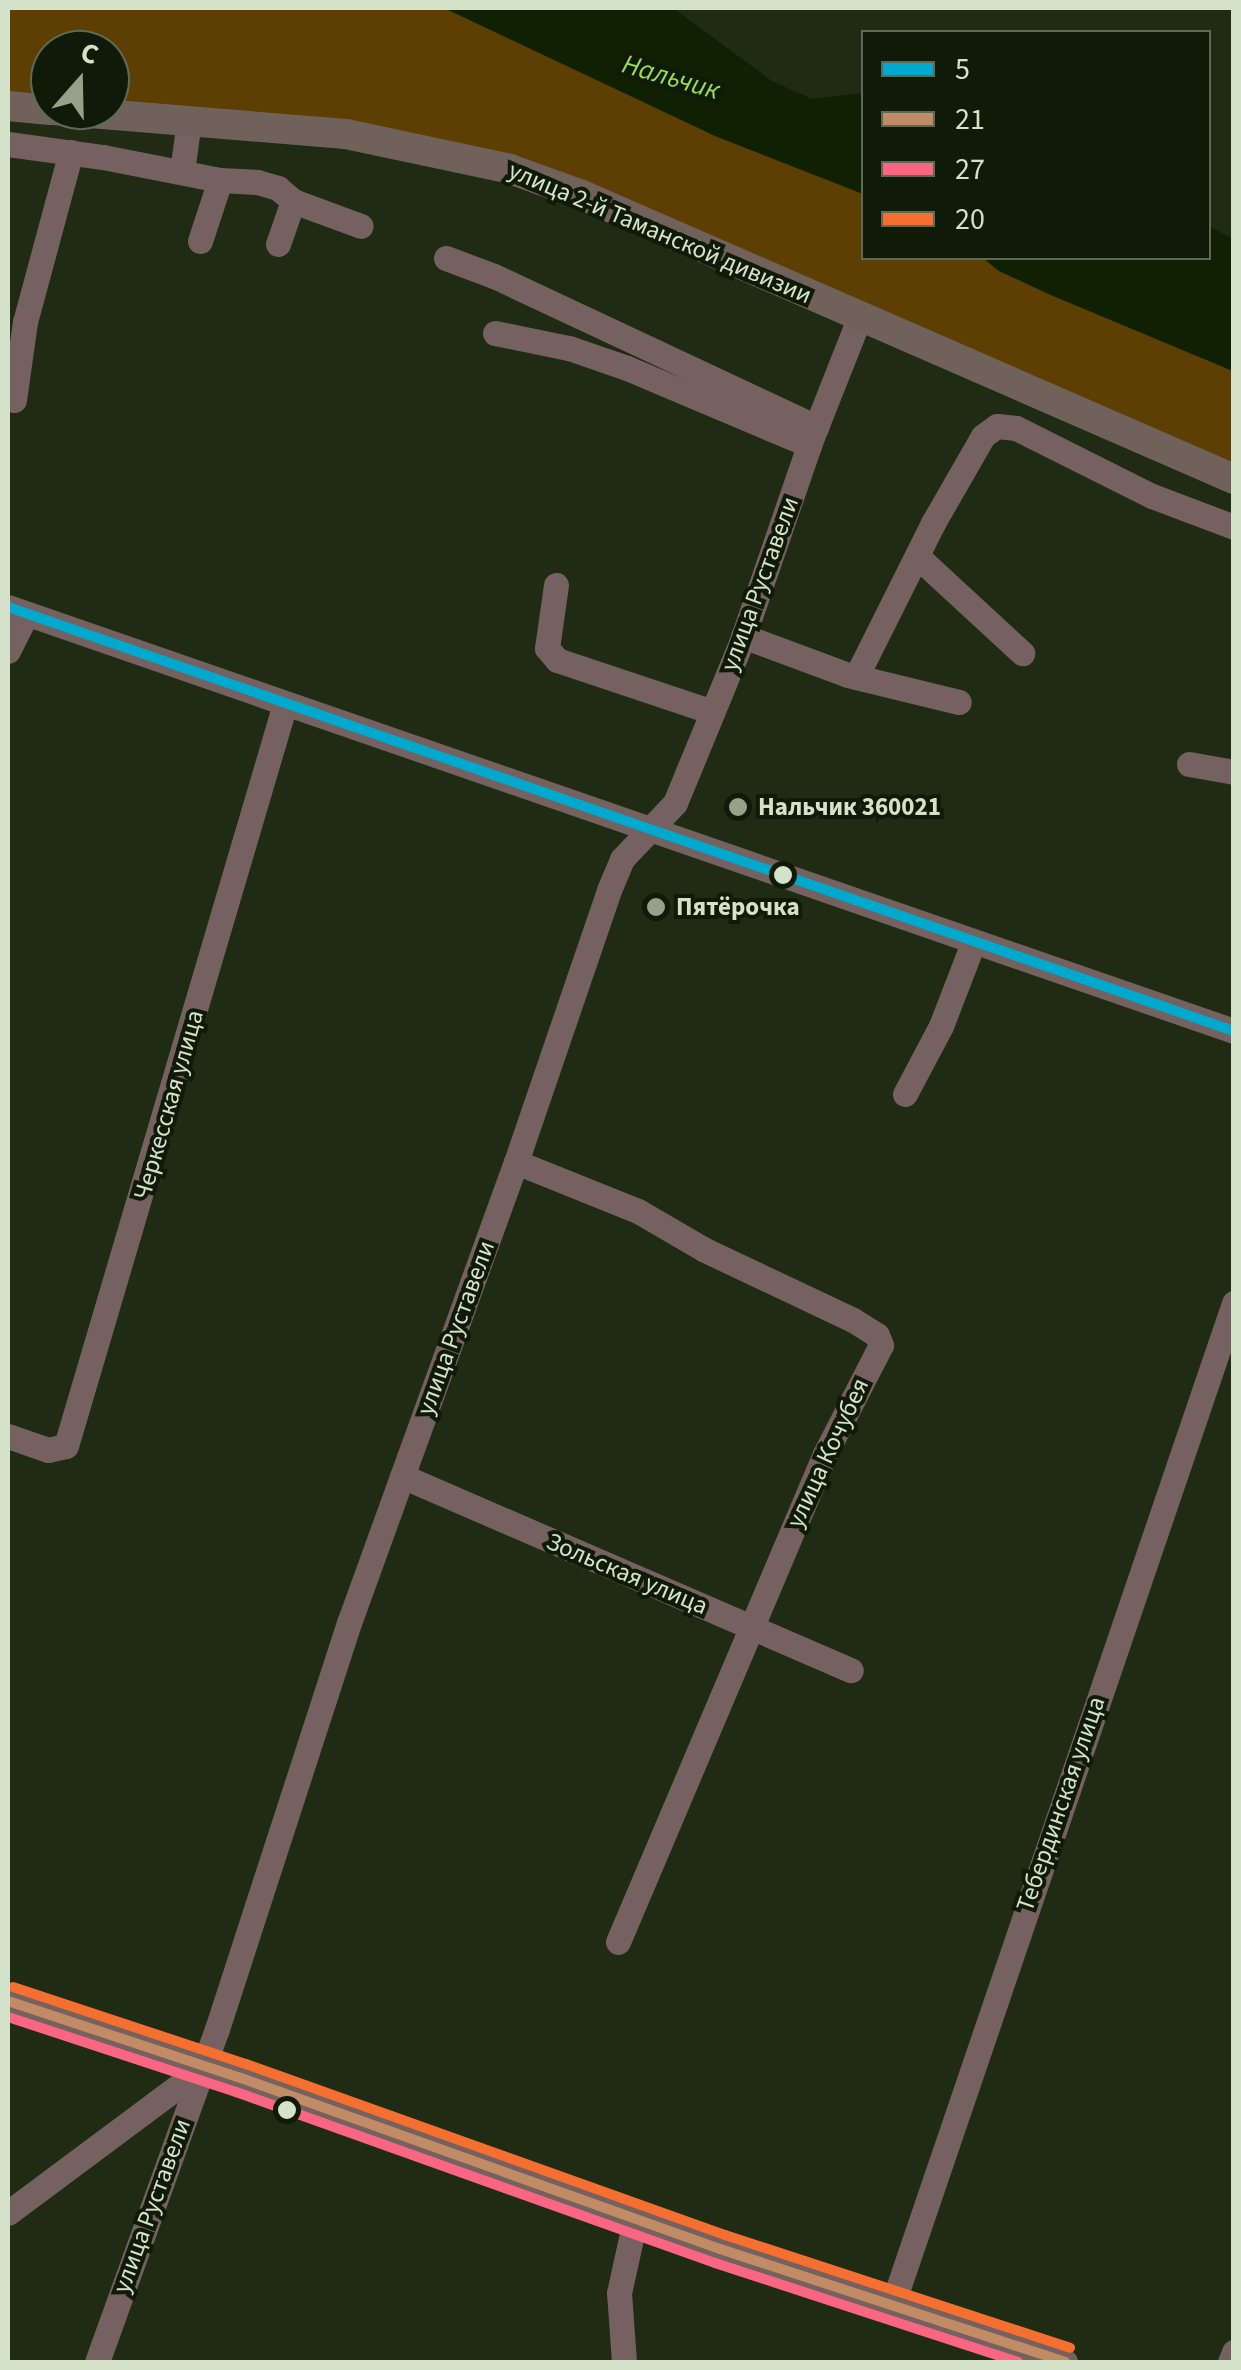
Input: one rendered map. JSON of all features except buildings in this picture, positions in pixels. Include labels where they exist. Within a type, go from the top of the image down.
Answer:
[{"type":"main road","name":"улица 2-й Таманской дивизии","points":[[130,116],[346,134],[510,168],[582,195],[1223,474]]},
{"type":"street","points":[[182,171],[189,121]]},
{"type":"street","points":[[8,144],[220,180],[257,182],[278,188],[293,201],[361,226]]},
{"type":"street","points":[[14,400],[25,322],[71,152]]},
{"type":"street","points":[[200,241],[220,180]]},
{"type":"street","points":[[278,244],[293,201]]},
{"type":"street","points":[[446,258],[537,298],[812,436]]},
{"type":"street","points":[[537,298],[507,336],[569,348],[812,436]]},
{"type":"street","name":"улица Руставели","points":[[97,2362],[204,2067],[337,1658],[516,1162],[609,890],[622,860],[675,802],[743,636],[812,436],[860,316]]},
{"type":"street","points":[[856,677],[872,637],[983,436],[997,426],[1016,428],[1152,496],[1234,527]]},
{"type":"street","points":[[1195,511],[1223,474]]},
{"type":"street","points":[[918,557],[1022,653]]},
{"type":"street","points":[[556,586],[546,648],[556,660],[712,712]]},
{"type":"street","points":[[8,651],[17,611],[1234,1031]]},
{"type":"street","points":[[743,636],[856,677],[959,702]]},
{"type":"street","name":"Черкесская улица","points":[[8,1436],[48,1450],[66,1446],[285,704]]},
{"type":"street","points":[[1189,764],[1234,772]]},
{"type":"street","points":[[905,1094],[941,1026],[973,943]]},
{"type":"street","name":"улица Кочубея","points":[[516,1162],[638,1211],[705,1250],[877,1335],[881,1345],[843,1414],[618,1942]]},
{"type":"street","name":"Тебердинская улица","points":[[892,2306],[1234,1302]]},
{"type":"street","name":"Зольская улица","points":[[402,1476],[851,1670]]},
{"type":"street","points":[[8,2001],[635,2220],[1064,2362]]},
{"type":"street","points":[[8,2213],[204,2067]]},
{"type":"street","points":[[624,2362],[619,2293],[635,2220]]},
{"type":"street","points":[[1230,2362],[1234,2352]]},
{"type":"shaded area","points":[[8,8],[444,8],[861,193],[861,260],[985,260],[999,271],[1051,295],[1233,371],[1233,479],[510,169],[130,113],[130,30],[30,30],[30,108],[8,106]]},
{"type":"water","name":"Нальчик","points":[[444,8],[673,8],[772,81],[812,99],[861,93],[861,193],[715,136]]},
{"type":"water","points":[[1211,227],[1233,239],[1233,371],[1051,295],[999,271],[985,260],[1211,260]]},
{"type":"transit line","name":"5","points":[[8,607],[1234,1031]]},
{"type":"transit line","name":"20","points":[[13,1987],[246,2064],[725,2235],[1070,2348]]},
{"type":"transit line","name":"21","points":[[8,2001],[241,2078],[720,2249],[1065,2362]]},
{"type":"transit line","name":"27","points":[[8,2017],[236,2092],[715,2263],[1018,2362]]},
{"type":"place","name":"Нальчик 360021","points":[[738,807]]},
{"type":"place","name":"Пятёрочка","points":[[656,907]]}]
